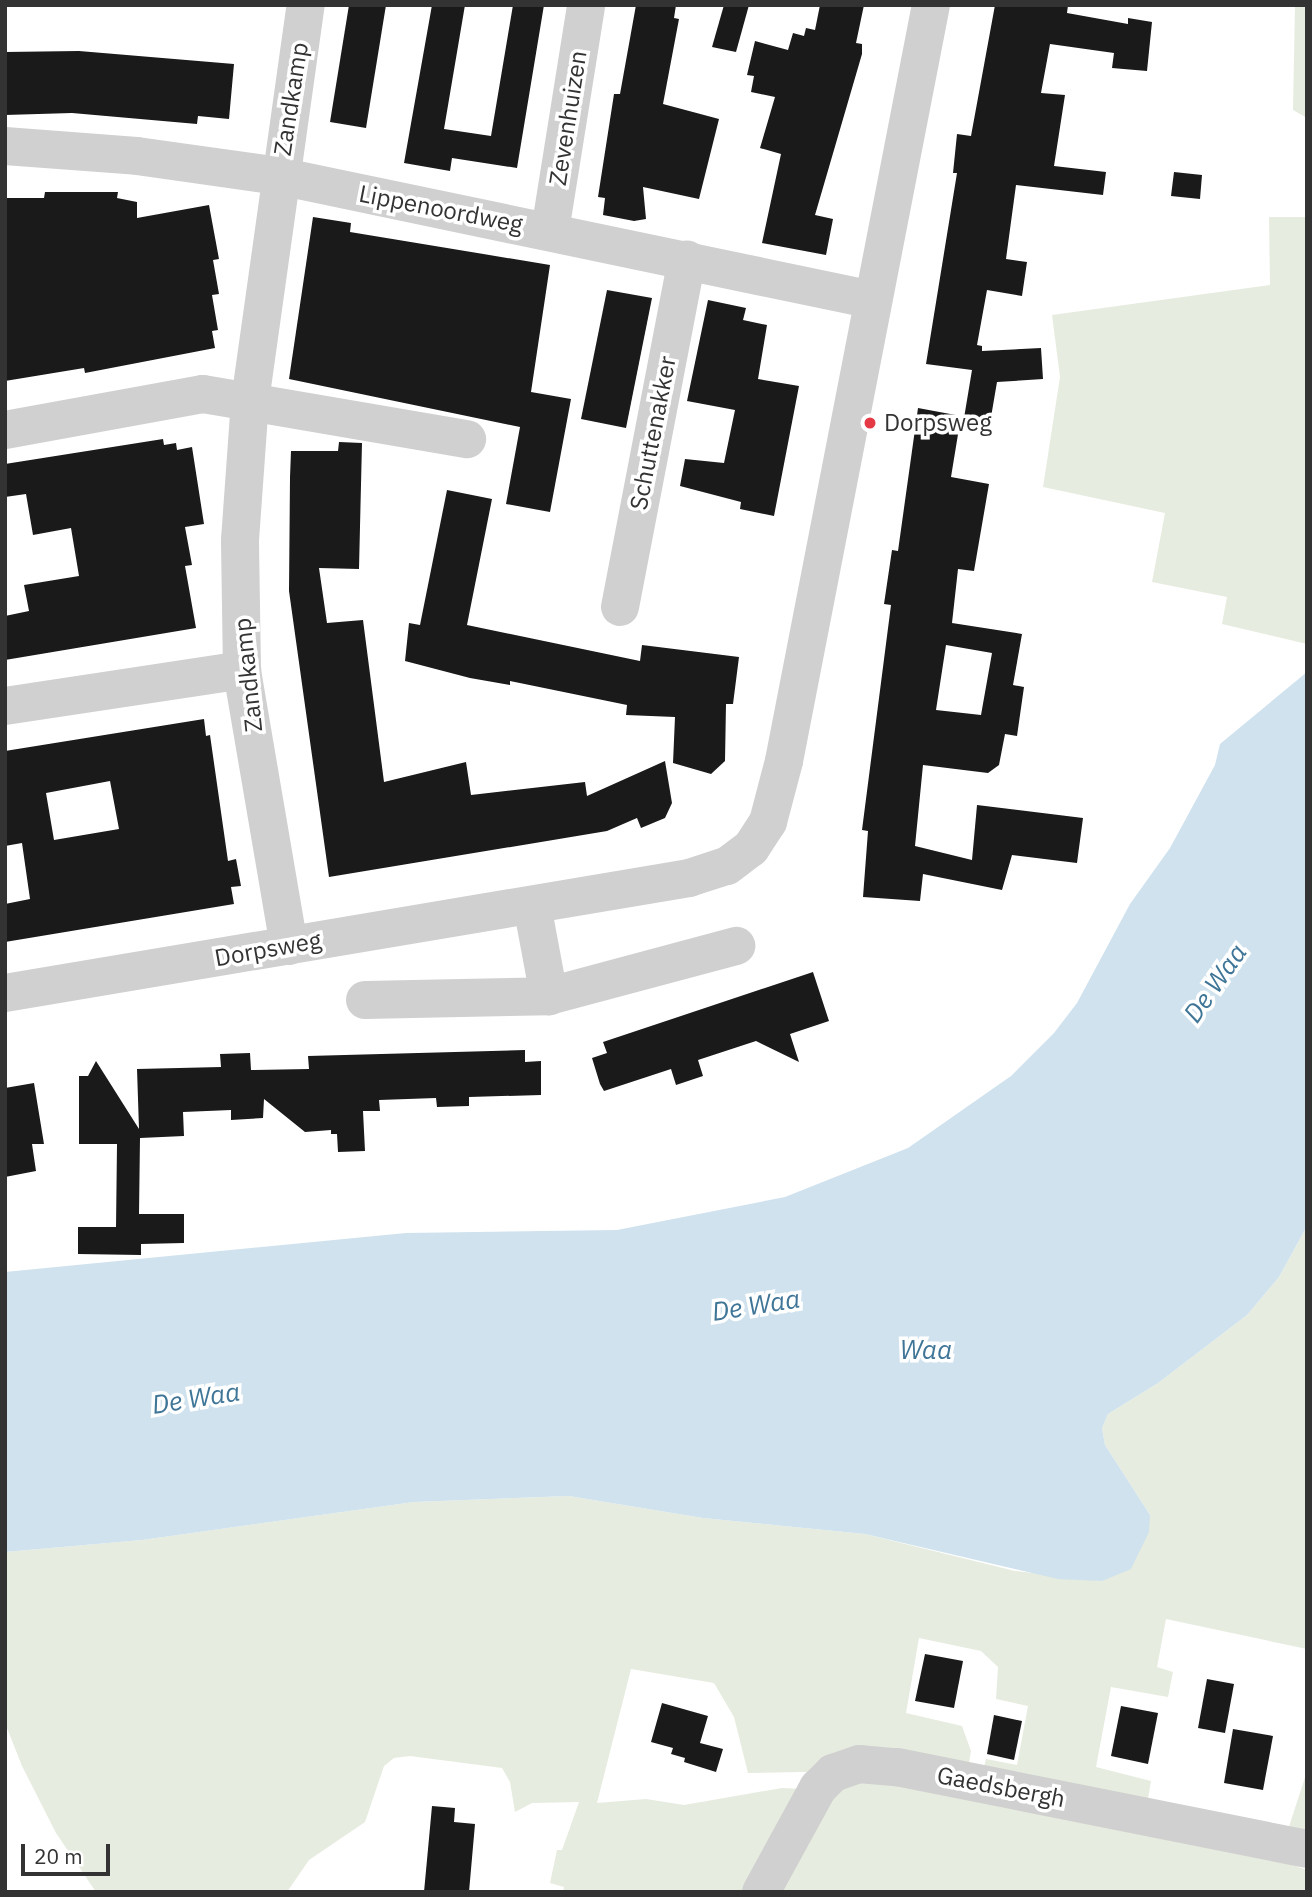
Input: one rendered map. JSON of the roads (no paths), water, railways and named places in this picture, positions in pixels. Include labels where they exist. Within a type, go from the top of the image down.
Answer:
[{"type":"street","name":"Zandkamp","points":[[289,946],[242,670],[240,540],[250,401],[279,176],[306,5]]},
{"type":"street","name":"Zevenhuizen","points":[[550,231],[586,5]]},
{"type":"street","name":"Dorpsweg","points":[[5,993],[709,873],[741,858],[764,829],[784,761],[930,5]]},
{"type":"street","name":"Lippenoordweg","points":[[5,146],[124,155],[279,176],[687,259],[873,300]]},
{"type":"street","name":"Schuttenakker","points":[[620,607],[687,259]]},
{"type":"street","points":[[5,430],[203,394],[467,439]]},
{"type":"street","points":[[5,706],[242,670]]},
{"type":"street","points":[[532,905],[549,996]]},
{"type":"street","points":[[365,1000],[549,996],[736,946]]},
{"type":"street","name":"Gaedsbergh","points":[[761,1892],[818,1788],[833,1773],[859,1764],[897,1767],[1307,1849]]},
{"type":"water","name":"Waa","points":[[1307,672],[1307,1226],[1279,1277],[1247,1315],[1158,1383],[1108,1414],[1102,1428],[1105,1445],[1150,1515],[1149,1532],[1131,1569],[1102,1581],[1058,1579],[865,1534],[703,1518],[569,1496],[414,1502],[142,1540],[5,1552],[5,1272],[406,1233],[617,1230],[785,1197],[908,1148],[1011,1076],[1054,1033],[1077,1003],[1130,904],[1170,848],[1215,765],[1220,744]]},
{"type":"place","name":"Dorpsweg","points":[[870,423]]},
{"type":"water label","name":"De Waa","points":[[1215,983]]},
{"type":"water label","name":"De Waa","points":[[756,1305]]},
{"type":"water label","name":"De Waa","points":[[196,1398]]}]
